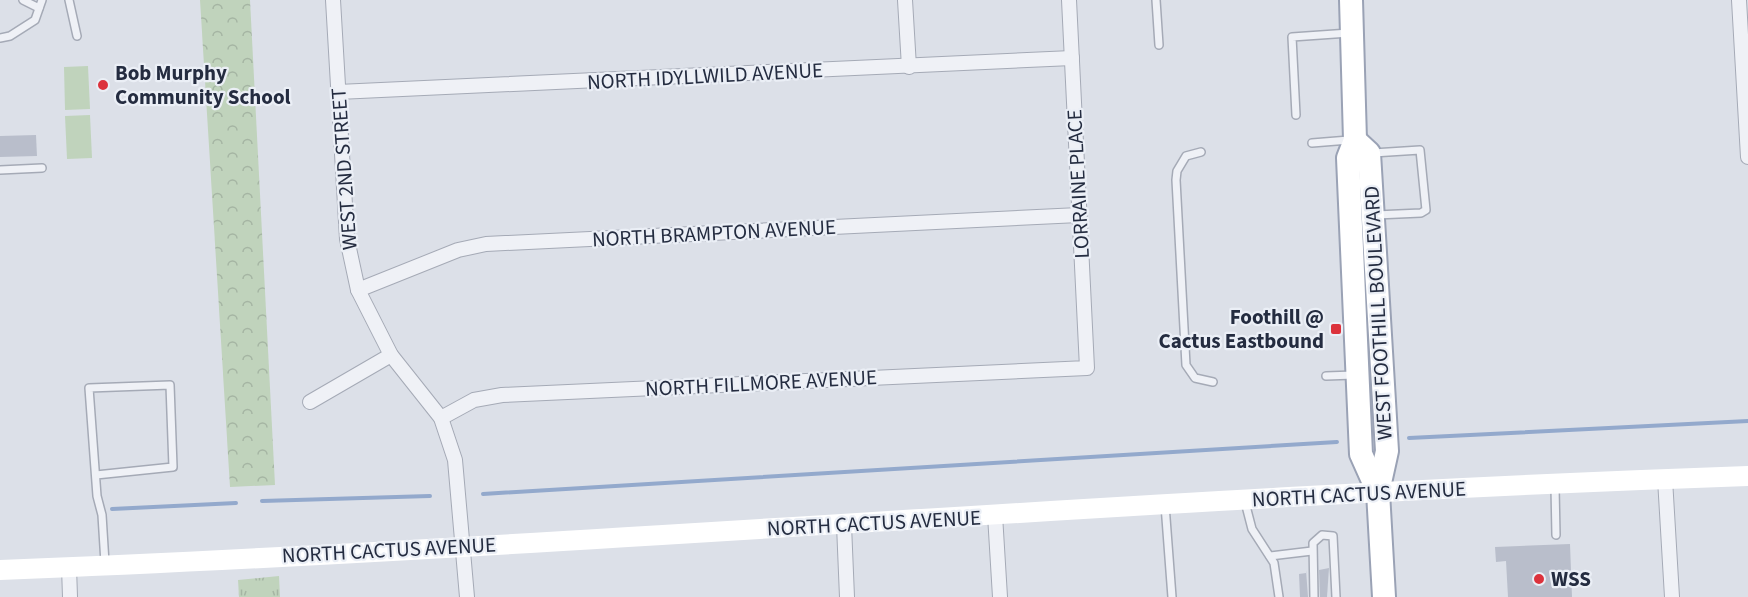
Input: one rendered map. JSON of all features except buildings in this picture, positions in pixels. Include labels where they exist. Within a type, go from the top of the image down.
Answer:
[{"type":"main road","name":"WEST FOOTHILL BOULEVARD","points":[[1351,0],[1362,147],[1373,215],[1387,451],[1378,492],[1384,597]]},
{"type":"main road","name":"WEST FOOTHILL BOULEVARD","points":[[1362,147],[1348,158],[1357,375],[1361,454],[1378,492]]},
{"type":"main road","name":"NORTH CACTUS AVENUE","points":[[0,570],[844,525],[1378,492],[1748,476]]},
{"type":"street","name":"WEST 2ND STREET","points":[[333,0],[346,239],[358,290],[391,355],[441,418],[455,460],[467,597]]},
{"type":"street","points":[[905,0],[909,67]]},
{"type":"street","name":"LORRAINE PLACE","points":[[1068,0],[1087,368]]},
{"type":"street","points":[[1738,0],[1748,157]]},
{"type":"street","name":"NORTH IDYLLWILD AVENUE","points":[[338,92],[1072,58]]},
{"type":"street","name":"NORTH BRAMPTON AVENUE","points":[[358,290],[458,250],[486,244],[1079,215]]},
{"type":"street","points":[[310,402],[391,355]]},
{"type":"street","name":"NORTH FILLMORE AVENUE","points":[[441,418],[474,400],[502,395],[1087,368]]},
{"type":"street","points":[[1665,479],[1672,597]]},
{"type":"street","points":[[995,515],[1000,597]]},
{"type":"street","points":[[844,525],[848,597]]},
{"type":"street","points":[[69,567],[70,597]]},
{"type":"lane","points":[[22,0],[39,8]]},
{"type":"lane","points":[[0,38],[10,36],[35,20],[42,0]]},
{"type":"lane","points":[[69,0],[77,36]]},
{"type":"lane","points":[[1156,0],[1159,45]]},
{"type":"lane","points":[[1296,115],[1292,37],[1352,33]]},
{"type":"lane","points":[[1312,143],[1420,150],[1425,198],[1424,212],[1373,215]]},
{"type":"lane","points":[[1201,152],[1186,156],[1177,171],[1177,203],[1186,365],[1195,378],[1213,382]]},
{"type":"lane","points":[[0,170],[42,168]]},
{"type":"lane","points":[[1326,376],[1357,375]]},
{"type":"lane","points":[[96,475],[173,467],[170,385],[89,388],[97,496],[102,515],[105,565]]},
{"type":"lane","points":[[1556,484],[1556,535]]},
{"type":"lane","points":[[1245,500],[1252,529],[1268,553],[1277,576],[1279,597]]},
{"type":"lane","points":[[1165,505],[1172,597]]},
{"type":"lane","points":[[1314,597],[1313,543],[1322,535],[1333,536],[1336,597]]},
{"type":"lane","points":[[1268,553],[1312,551]]},
{"type":"green space","points":[[200,0],[250,0],[275,485],[230,487]]},
{"type":"green space","points":[[88,66],[90,109],[65,110],[64,67]]},
{"type":"green space","points":[[90,115],[92,158],[67,159],[65,116]]},
{"type":"green space","points":[[279,576],[280,597],[239,597],[238,580]]},
{"type":"waterway","points":[[1409,438],[1748,421]]},
{"type":"waterway","points":[[483,494],[1337,442]]},
{"type":"waterway","points":[[262,501],[430,496]]},
{"type":"waterway","points":[[112,509],[236,503]]},
{"type":"place","name":"Bob Murphy Community School","points":[[103,85]]},
{"type":"place","name":"Foothill @ Cactus Eastbound","points":[[1336,329]]},
{"type":"place","name":"WSS","points":[[1539,579]]}]
